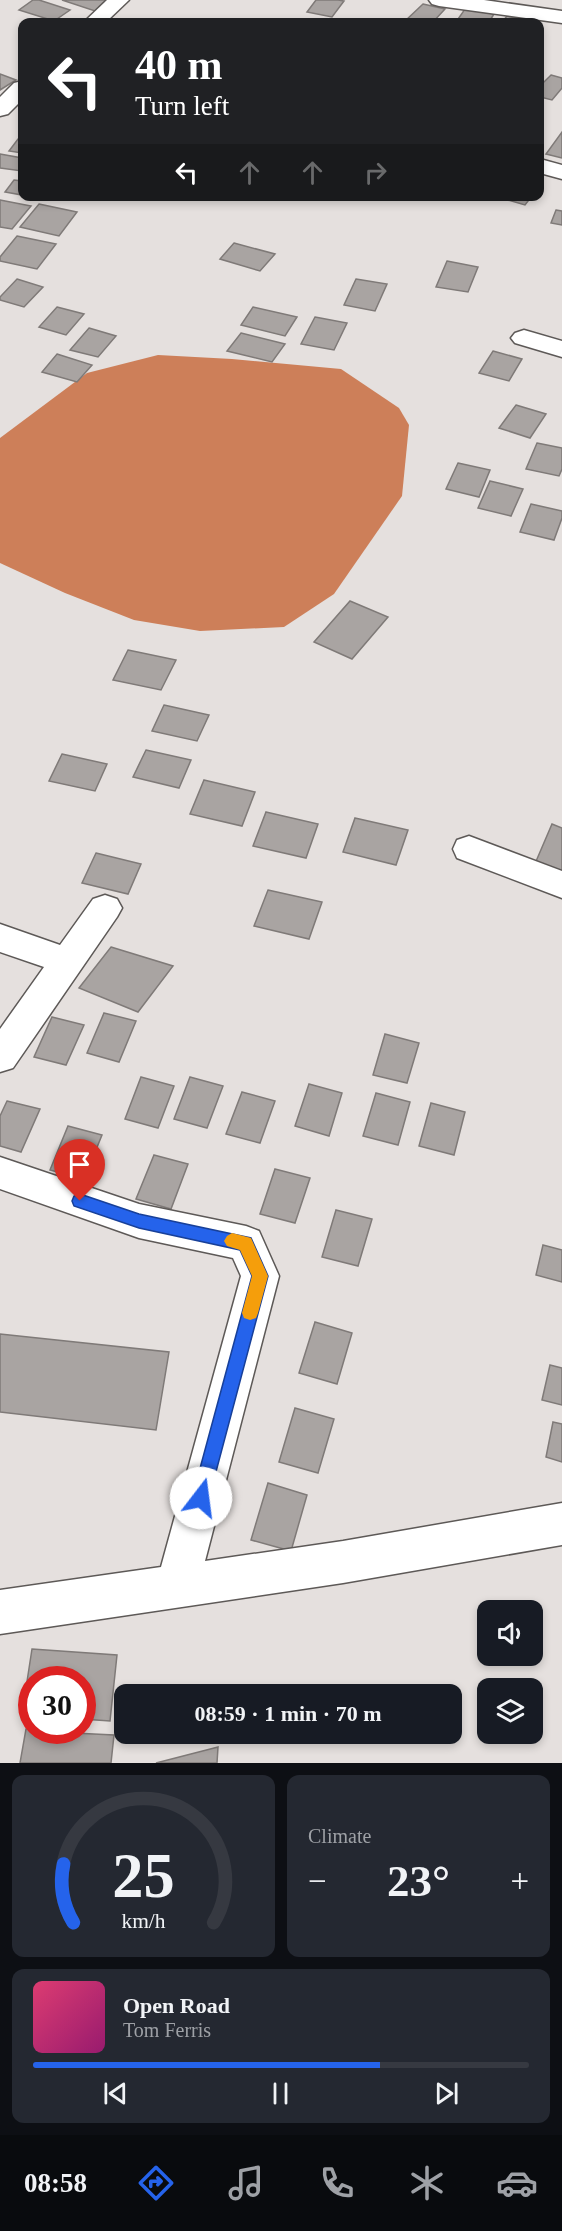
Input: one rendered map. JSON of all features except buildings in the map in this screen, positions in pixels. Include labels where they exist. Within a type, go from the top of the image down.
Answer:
[{"type":"street","points":[[99,18],[119,0]]},
{"type":"street","points":[[439,0],[562,17]]},
{"type":"street","points":[[0,109],[18,92]]},
{"type":"street","points":[[544,167],[562,172]]},
{"type":"street","points":[[524,338],[562,349]]},
{"type":"street","points":[[469,849],[562,885]]},
{"type":"street","points":[[0,1057],[105,908]]},
{"type":"street","points":[[0,938],[68,961]]},
{"type":"street","points":[[0,1173],[139,1221],[246,1244],[260,1276],[177,1587]]},
{"type":"street","points":[[0,1612],[343,1562],[562,1524]]},
{"type":"shaded area","points":[[158,355],[341,369],[399,408],[409,425],[402,496],[334,594],[284,627],[200,631],[134,620],[65,593],[0,563],[0,438],[87,373]]},
{"type":"slow traffic","points":[[232,1241],[246,1244],[260,1276],[250,1313]]},
{"type":"route","points":[[80,1201],[139,1221],[246,1244],[260,1276],[201,1498]]}]
